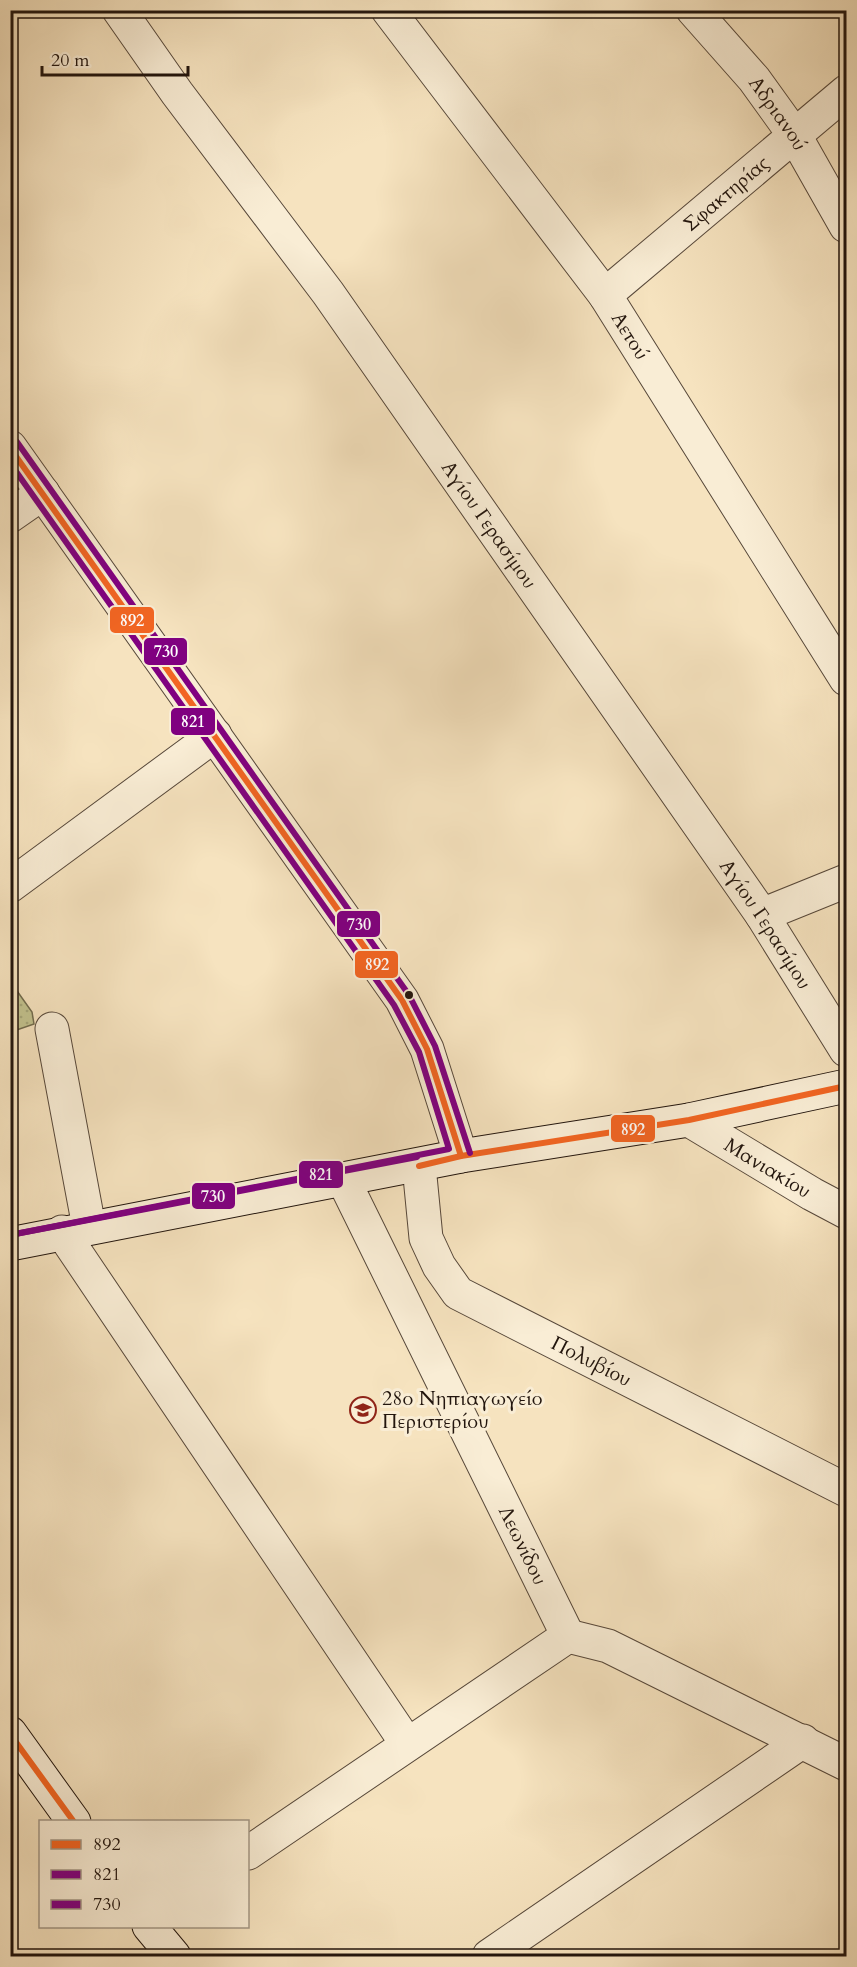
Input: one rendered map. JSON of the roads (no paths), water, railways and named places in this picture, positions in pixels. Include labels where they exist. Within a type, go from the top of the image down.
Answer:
[{"type":"street","name":"Αγίου Γερασίμου","points":[[119,10],[177,93],[334,302],[762,915],[846,1050]]},
{"type":"street","name":"Αετού","points":[[388,10],[605,295],[846,679]]},
{"type":"street","name":"Αδριανού","points":[[693,10],[754,79],[795,136],[846,226]]},
{"type":"street","name":"Σφακτηρίας","points":[[605,295],[846,92]]},
{"type":"street","points":[[10,447],[402,1000],[427,1049],[461,1156]]},
{"type":"street","points":[[10,516],[43,493]]},
{"type":"street","points":[[10,886],[215,735]]},
{"type":"street","points":[[762,915],[846,881]]},
{"type":"street","points":[[52,1029],[76,1230],[407,1744]]},
{"type":"street","points":[[10,1244],[461,1156],[689,1120],[846,1086]]},
{"type":"street","name":"Μανιακίου","points":[[689,1120],[846,1212]]},
{"type":"street","name":"Πολυβίου","points":[[419,1166],[426,1238],[439,1266],[458,1293],[846,1490]]},
{"type":"street","name":"Λεωνίδου","points":[[343,1179],[568,1636]]},
{"type":"street","points":[[249,1852],[568,1636],[608,1646],[846,1764]]},
{"type":"street","points":[[10,1733],[73,1820]]},
{"type":"street","points":[[489,1956],[803,1741]]},
{"type":"street","points":[[151,1928],[174,1956]]},
{"type":"place","name":"28ο Νηπιαγωγείο Περιστερίου","points":[[363,1410]]}]
